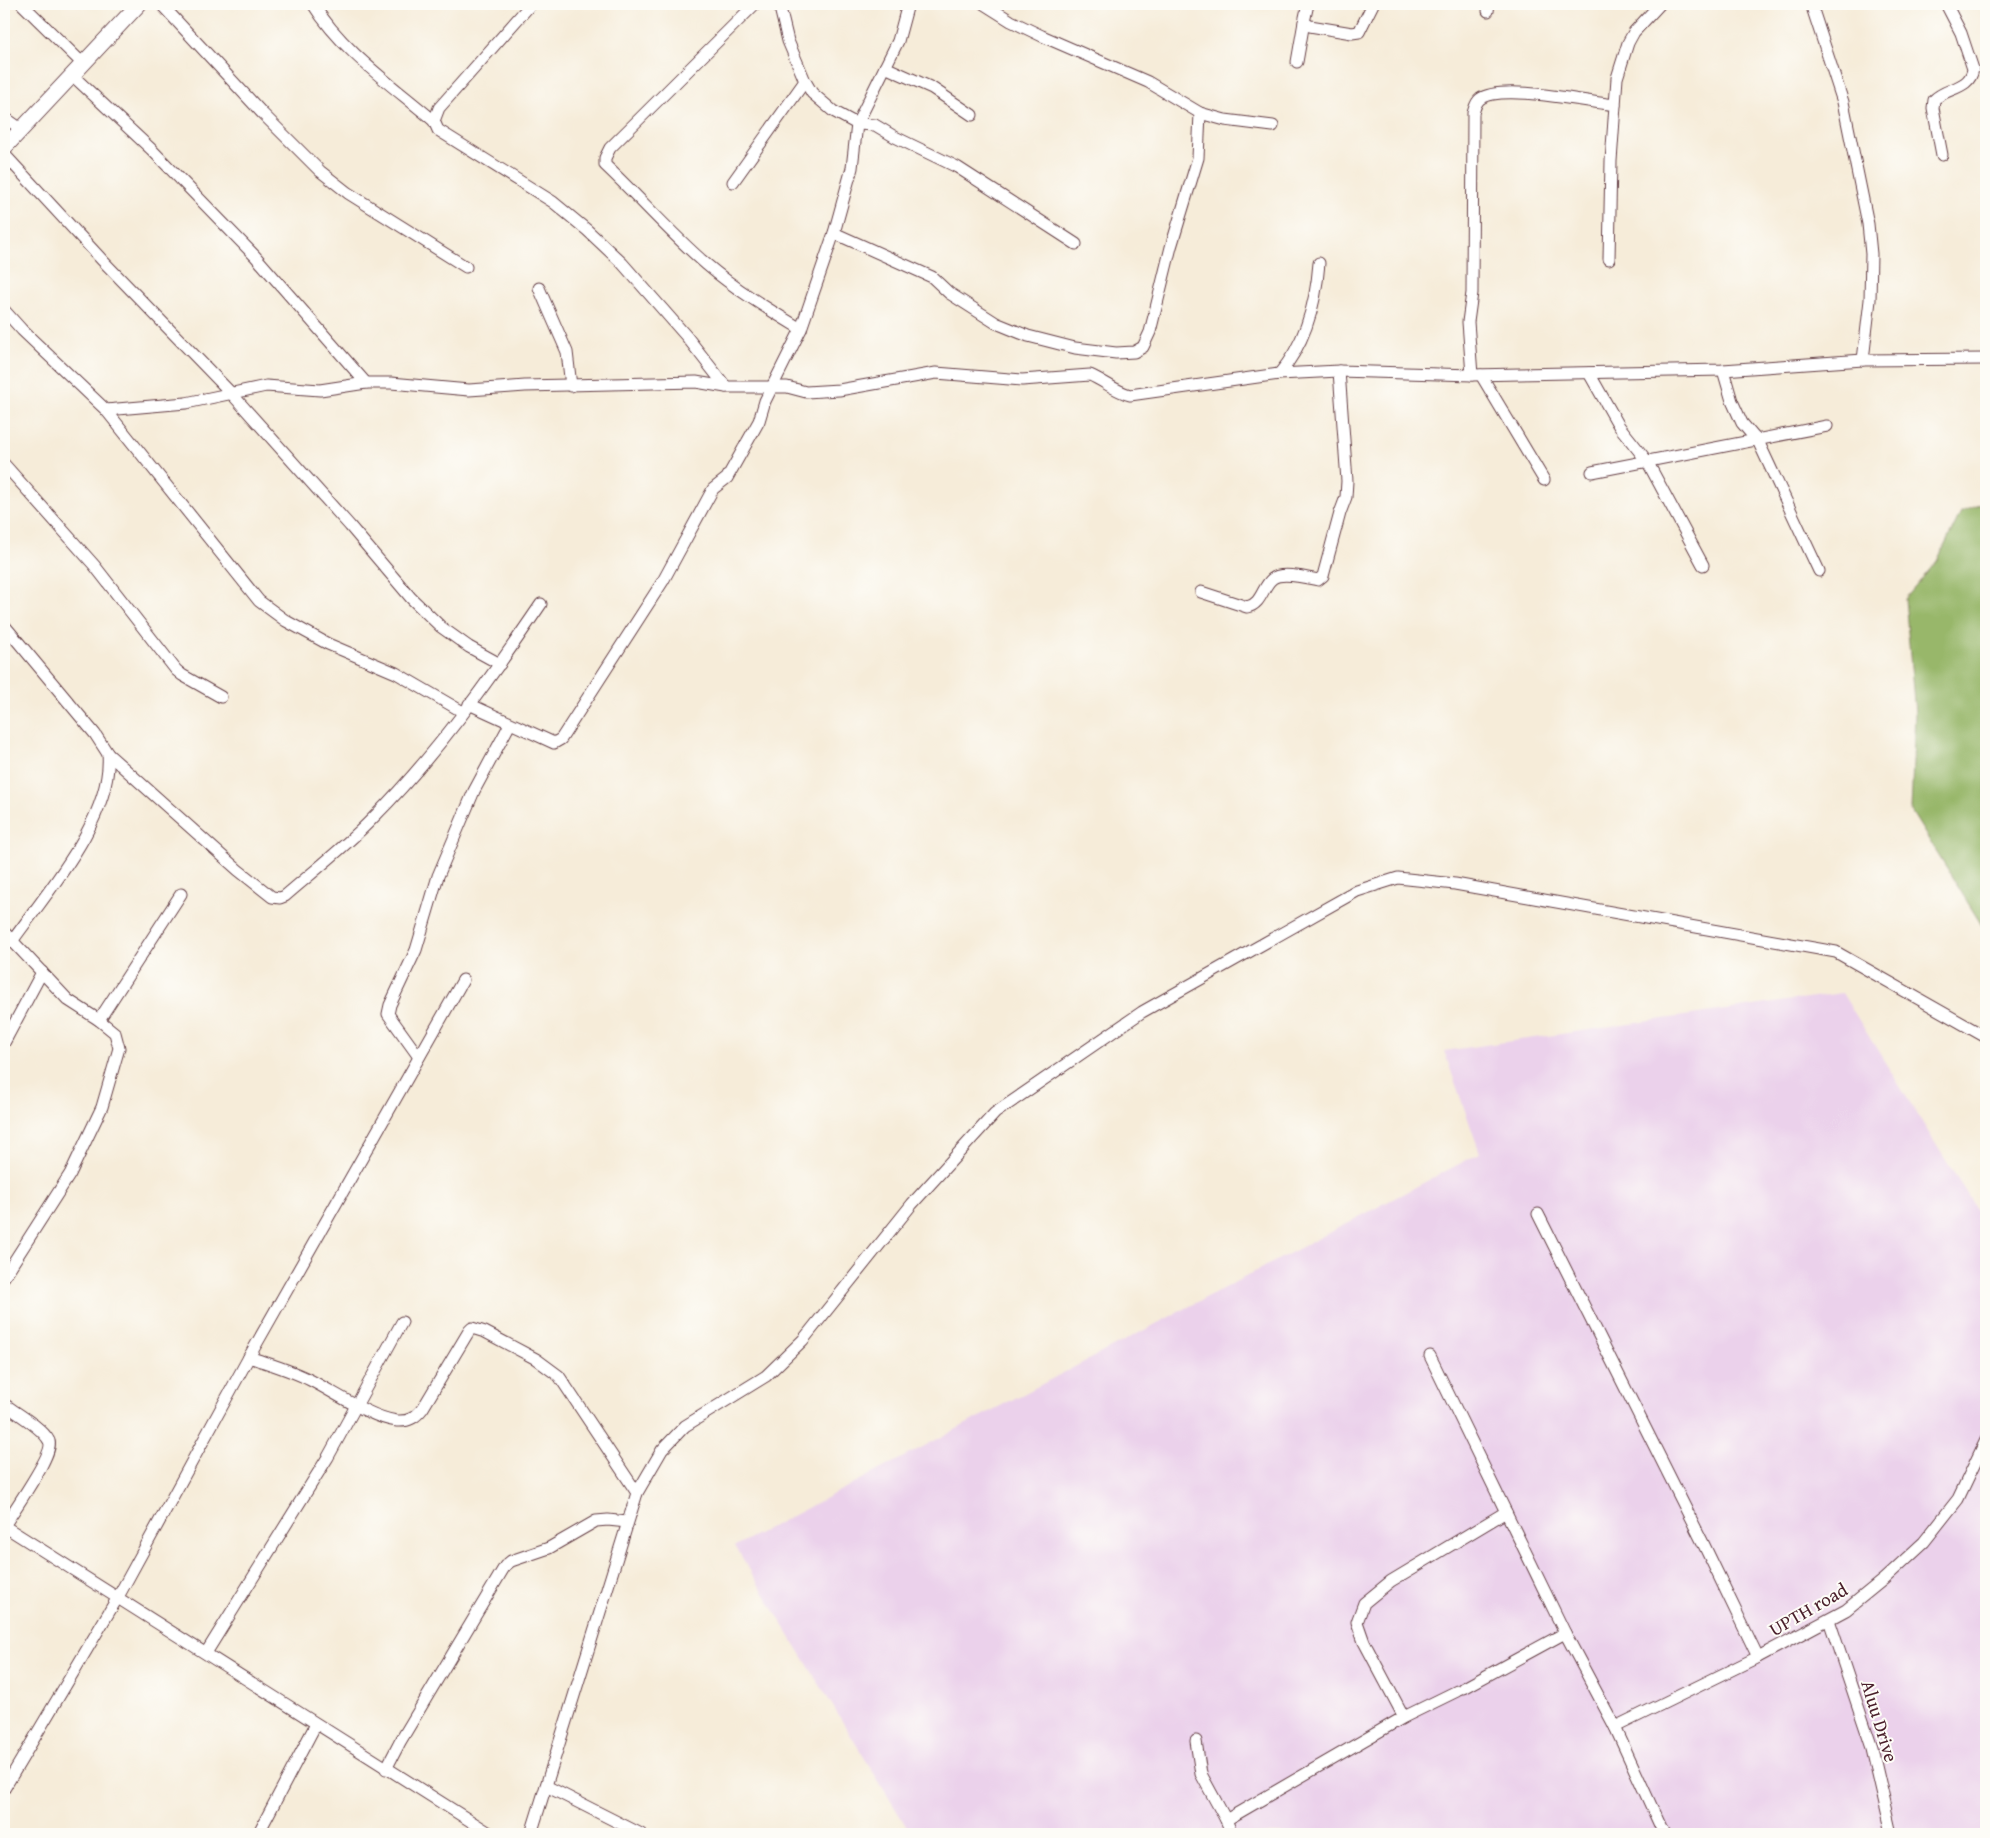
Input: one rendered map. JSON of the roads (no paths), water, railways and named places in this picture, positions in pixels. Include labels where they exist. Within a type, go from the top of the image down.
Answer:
[{"type":"street","points":[[22,4],[151,149],[248,249],[366,383]]},
{"type":"street","points":[[4,148],[139,4]]},
{"type":"street","points":[[161,4],[263,114],[320,170],[348,193],[466,267]]},
{"type":"street","points":[[312,4],[348,47],[434,121],[438,130],[553,202],[587,230],[622,264],[687,336],[726,387]]},
{"type":"street","points":[[434,121],[439,108],[531,4]]},
{"type":"street","points":[[755,4],[610,148],[605,158],[605,165],[664,226],[707,265],[745,295],[800,329]]},
{"type":"street","points":[[779,4],[788,41],[805,81],[812,93],[833,111],[857,124],[875,125],[957,168],[1076,244]]},
{"type":"street","points":[[4,310],[22,330],[106,410],[259,601],[270,610],[328,644],[396,673],[466,708],[554,743],[561,739],[663,581],[713,489],[726,478],[759,420],[765,401],[773,388],[800,329],[834,233],[852,168],[857,124],[898,41],[908,4]]},
{"type":"street","points":[[984,4],[1011,21],[1042,36],[1148,82],[1200,113],[1225,120],[1272,126]]},
{"type":"street","points":[[1296,62],[1308,4]]},
{"type":"street","points":[[1304,22],[1310,26],[1352,33],[1359,32],[1373,4]]},
{"type":"street","points":[[1609,259],[1610,193],[1617,78],[1628,43],[1634,32],[1660,4]]},
{"type":"street","points":[[1811,4],[1843,102],[1868,224],[1870,300],[1863,360]]},
{"type":"street","points":[[1942,155],[1933,108],[1934,100],[1941,94],[1966,83],[1972,75],[1973,69],[1961,33],[1946,4]]},
{"type":"street","points":[[885,67],[932,88],[972,115]]},
{"type":"street","points":[[734,182],[805,81]]},
{"type":"street","points":[[1544,480],[1476,375],[1469,353],[1468,316],[1472,293],[1473,113],[1477,102],[1486,96],[1530,93],[1615,105]]},
{"type":"street","points":[[834,233],[932,277],[949,293],[996,323],[1028,336],[1075,348],[1116,353],[1134,352],[1143,347],[1150,332],[1171,247],[1198,158],[1200,113]]},
{"type":"street","points":[[4,117],[21,129]]},
{"type":"street","points":[[4,154],[103,261],[232,393],[411,598],[441,627],[469,647],[500,664]]},
{"type":"street","points":[[1279,374],[1291,360],[1312,311],[1320,263]]},
{"type":"street","points":[[538,288],[567,352],[570,386]]},
{"type":"street","points":[[106,410],[186,403],[266,386],[320,390],[366,383],[391,382],[468,390],[696,382],[726,387],[787,388],[806,392],[839,390],[936,373],[1022,380],[1090,375],[1117,392],[1130,395],[1279,374],[1339,371],[1476,375],[1589,373],[1723,370],[1863,360],[1986,359]]},
{"type":"street","points":[[1723,370],[1732,400],[1742,423],[1759,443],[1819,571]]},
{"type":"street","points":[[1201,592],[1247,607],[1256,602],[1272,578],[1278,576],[1297,576],[1318,580],[1323,576],[1346,497],[1347,481],[1339,371]]},
{"type":"street","points":[[1589,373],[1619,426],[1647,461],[1704,566]]},
{"type":"street","points":[[1592,472],[1826,426]]},
{"type":"street","points":[[4,464],[94,565],[176,670],[220,697]]},
{"type":"street","points":[[4,624],[95,734],[108,754],[238,870],[272,897],[280,898],[285,896],[372,819],[437,746],[500,664],[541,604]]},
{"type":"street","points":[[419,1057],[388,1014],[390,1005],[416,950],[438,876],[474,791],[510,724]]},
{"type":"street","points":[[13,940],[80,846],[96,813],[109,770],[108,754]]},
{"type":"street","points":[[531,1834],[627,1522],[637,1493],[662,1450],[685,1426],[766,1376],[803,1340],[912,1204],[995,1113],[1142,1012],[1357,891],[1398,878],[1455,884],[1836,952],[1986,1037]]},
{"type":"street","points":[[99,1020],[181,894]]},
{"type":"street","points":[[4,932],[68,1000],[99,1020],[114,1033],[119,1048],[102,1107],[70,1174],[5,1270]]},
{"type":"street","points":[[4,1043],[42,972]]},
{"type":"street","points":[[4,1789],[118,1597],[249,1357],[463,980]]},
{"type":"street","points":[[1538,1214],[1703,1542],[1758,1657]]},
{"type":"street","points":[[206,1653],[328,1456],[402,1322]]},
{"type":"street","points":[[249,1357],[308,1379],[357,1405],[396,1421],[412,1420],[423,1408],[469,1331],[472,1328],[476,1329],[536,1359],[559,1376],[637,1493]]},
{"type":"street","points":[[1430,1356],[1565,1633],[1615,1727],[1664,1834]]},
{"type":"street","points":[[4,1404],[42,1432],[50,1441],[50,1447],[45,1460],[4,1526],[491,1834]]},
{"type":"street","name":"UPTH road","points":[[1615,1727],[1758,1657],[1846,1610],[1884,1579],[1924,1542],[1958,1499],[1986,1440]]},
{"type":"street","points":[[1404,1717],[1364,1642],[1357,1622],[1364,1603],[1391,1581],[1506,1512]]},
{"type":"street","points":[[386,1769],[400,1742],[505,1566],[519,1558],[549,1548],[596,1521],[627,1522]]},
{"type":"street","name":"Aluu Drive","points":[[1829,1620],[1872,1748],[1892,1834]]},
{"type":"street","points":[[1226,1820],[1404,1717],[1565,1633]]},
{"type":"street","points":[[258,1834],[316,1724]]},
{"type":"street","points":[[1196,1741],[1201,1774],[1232,1834]]},
{"type":"street","points":[[546,1786],[641,1834]]}]
